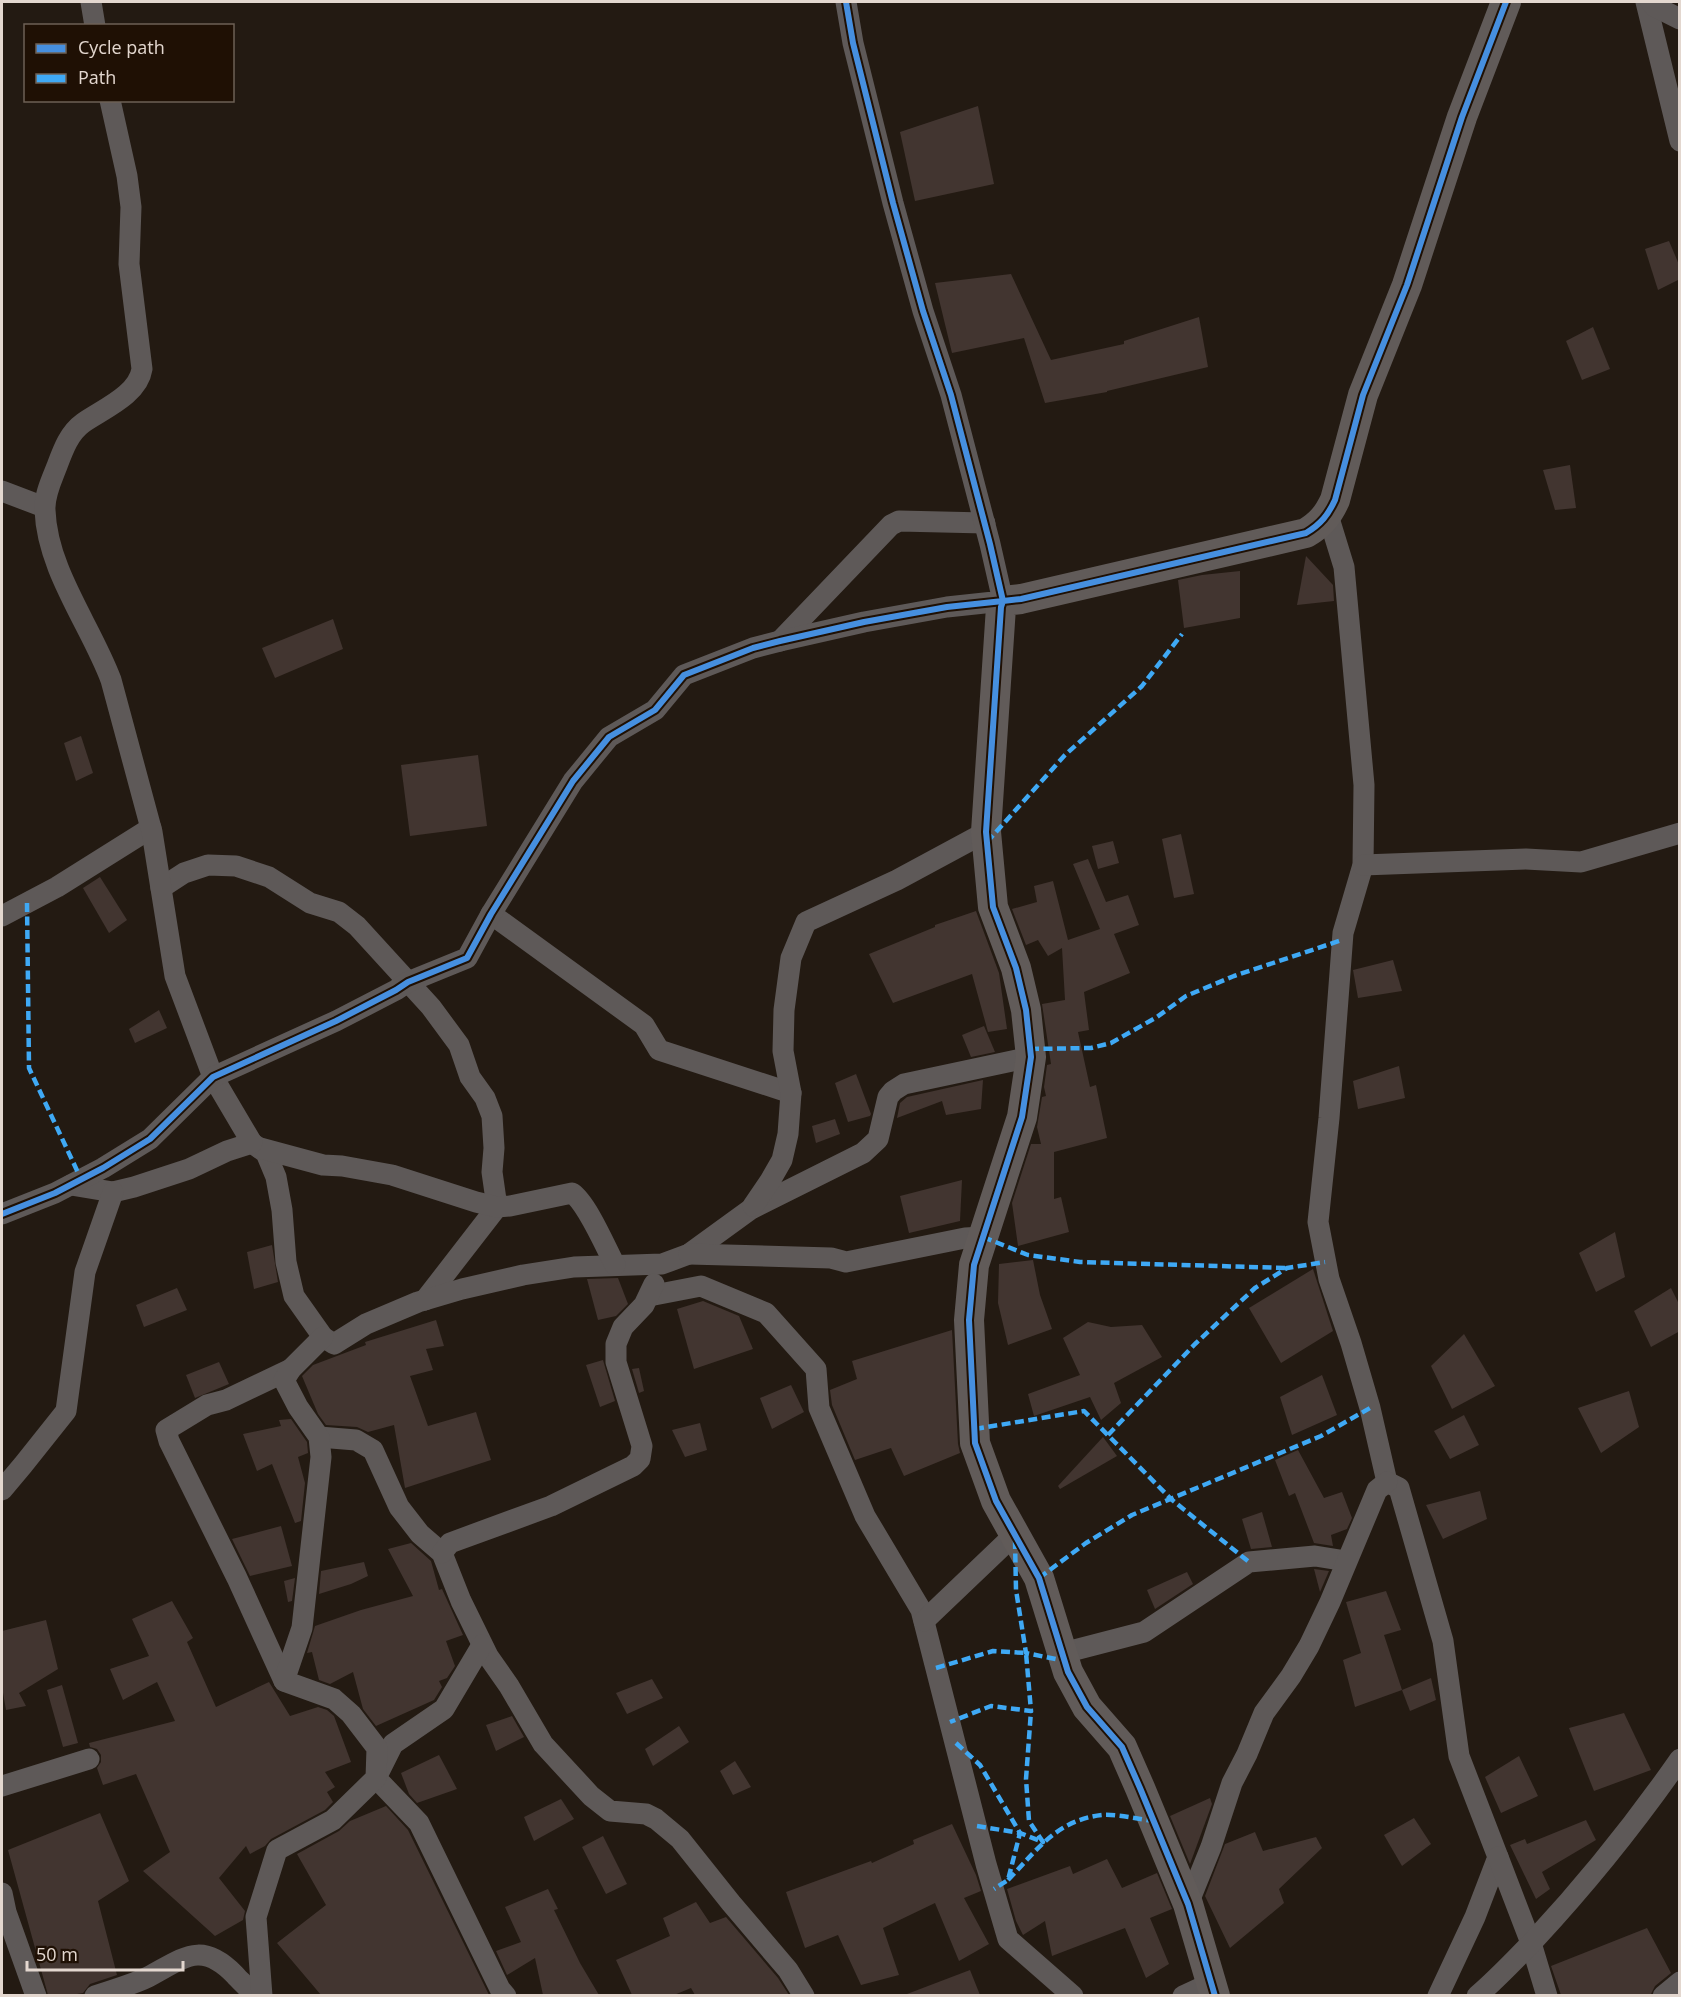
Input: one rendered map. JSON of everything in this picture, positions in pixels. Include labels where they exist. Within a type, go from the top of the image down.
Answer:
[{"type":"street","points":[[91,2],[95,24]]},
{"type":"street","points":[[846,2],[853,43],[893,203],[923,311],[951,395],[1003,601],[986,832],[993,907],[1016,968],[1026,1010],[1030,1057],[1022,1117],[974,1265],[969,1320],[975,1443],[996,1501],[1039,1578],[1068,1672],[1087,1707],[1122,1747],[1188,1904],[1213,1989],[1183,1995]]},
{"type":"street","points":[[2,1214],[70,1185],[103,1168],[150,1138],[213,1077],[336,1021],[408,982],[467,958],[491,914],[573,781],[609,737],[655,710],[684,675],[753,648],[780,641],[864,622],[1003,601],[1199,559],[1306,532],[1318,526],[1328,515],[1335,500],[1363,395],[1407,285],[1462,117],[1506,2]]},
{"type":"street","points":[[1646,2],[1680,141]]},
{"type":"street","points":[[1651,2],[1654,6],[1680,19]]},
{"type":"street","points":[[110,102],[130,197],[129,264],[142,369],[140,380],[122,398],[76,429],[64,446],[44,507],[48,538],[69,593],[104,660],[111,681],[151,828],[175,976],[213,1077],[256,1145],[271,1160],[282,1210],[286,1262],[294,1296],[323,1337],[334,1344],[366,1324],[425,1300],[523,1275],[574,1268],[662,1264],[689,1254],[751,1209],[863,1153],[878,1139],[888,1097],[904,1084],[1030,1057]]},
{"type":"street","points":[[2,491],[44,507]]},
{"type":"street","points":[[1328,515],[1344,567],[1364,785],[1363,865],[1343,933],[1329,1118],[1318,1222],[1329,1279],[1370,1408],[1387,1482]]},
{"type":"street","points":[[780,641],[891,525],[899,521],[924,520],[985,523]]},
{"type":"street","points":[[2,916],[57,887],[151,828]]},
{"type":"street","points":[[751,1209],[782,1160],[788,1134],[791,1093],[783,1051],[784,1010],[791,958],[806,922],[897,880],[986,832]]},
{"type":"street","points":[[1363,865],[1526,859],[1581,862],[1680,833]]},
{"type":"street","points":[[161,888],[184,873],[208,865],[236,866],[269,877],[310,903],[339,912],[357,926],[431,1007],[459,1045],[470,1077],[485,1098],[492,1116],[494,1148],[492,1172],[497,1206],[425,1300]]},
{"type":"street","points":[[491,914],[644,1025],[658,1050],[791,1093]]},
{"type":"street","points":[[70,1185],[113,1192],[189,1169],[227,1151],[256,1145],[322,1165],[342,1166],[392,1175],[476,1202],[497,1206],[510,1206],[572,1193],[584,1206],[615,1265]]},
{"type":"street","points":[[2,1490],[66,1411],[85,1272],[113,1192]]},
{"type":"street","points":[[689,1254],[831,1258],[846,1262],[965,1238],[983,1238]]},
{"type":"street","points":[[442,1553],[450,1543],[551,1506],[633,1467],[640,1459],[642,1446],[616,1362],[616,1344],[623,1327],[640,1310],[649,1296],[662,1264]]},
{"type":"street","points":[[649,1296],[701,1286],[766,1313],[816,1369],[819,1408],[865,1516],[921,1610],[1008,1939],[1073,1995]]},
{"type":"street","points":[[284,1681],[302,1628],[321,1457],[319,1437],[298,1407],[284,1380],[291,1369],[323,1337]]},
{"type":"street","points":[[291,1369],[264,1384],[226,1400],[207,1405],[166,1430],[169,1441],[237,1578],[284,1681],[334,1699],[351,1714],[377,1748],[376,1778],[419,1823],[500,1989],[506,1995]]},
{"type":"street","points":[[319,1437],[356,1440],[373,1450],[399,1507],[420,1534],[442,1553],[482,1645],[543,1744],[591,1796],[610,1811],[645,1814],[656,1819],[680,1839],[788,1970],[804,1995]]},
{"type":"street","points":[[1188,1904],[1211,1847],[1232,1783],[1264,1713],[1309,1646],[1377,1490],[1387,1482]]},
{"type":"street","points":[[1387,1482],[1399,1488],[1443,1641],[1459,1756],[1531,1943],[1546,1995]]},
{"type":"street","points":[[924,1621],[1015,1534]]},
{"type":"street","points":[[1063,1653],[1144,1632],[1250,1562],[1315,1556],[1346,1561]]},
{"type":"street","points":[[262,1995],[256,1917],[277,1850],[333,1820],[376,1778],[393,1744],[444,1709],[482,1645]]},
{"type":"street","points":[[2,1786],[89,1759]]},
{"type":"street","points":[[1478,1995],[1496,1980],[1576,1895],[1680,1759]]},
{"type":"street","points":[[1438,1995],[1475,1917],[1498,1857]]},
{"type":"street","points":[[2,1893],[6,1912],[36,1995]]},
{"type":"street","points":[[95,1995],[147,1978],[171,1963],[200,1954],[215,1958],[224,1964],[254,1995]]},
{"type":"street","points":[[1663,1995],[1680,1982]]},
{"type":"building","points":[[978,106],[994,184],[915,201],[900,132]]},
{"type":"building","points":[[1669,241],[1680,267],[1680,279],[1658,290],[1645,249]]},
{"type":"building","points":[[1011,274],[1051,360],[1124,344],[1124,341],[1199,317],[1208,367],[1107,392],[1045,403],[1024,338],[952,353],[935,283]]},
{"type":"building","points":[[1593,327],[1610,369],[1582,380],[1566,341]]},
{"type":"building","points":[[1570,465],[1576,508],[1555,510],[1543,470]]},
{"type":"building","points":[[1306,556],[1333,585],[1334,601],[1297,605]]},
{"type":"building","points":[[1240,571],[1240,618],[1184,628],[1178,580]]},
{"type":"building","points":[[333,619],[343,649],[275,678],[262,648]]},
{"type":"building","points":[[81,736],[93,773],[76,781],[64,743]]},
{"type":"building","points":[[478,755],[487,826],[410,836],[401,765]]},
{"type":"building","points":[[1181,834],[1194,894],[1174,898],[1162,839]]},
{"type":"building","points":[[1113,841],[1119,863],[1098,869],[1092,846]]},
{"type":"building","points":[[1088,859],[1106,902],[1128,895],[1139,925],[1114,934],[1130,973],[1084,992],[1089,1030],[1078,1032],[1090,1087],[1096,1085],[1107,1138],[1054,1152],[1054,1199],[1061,1197],[1069,1232],[1018,1246],[1012,1203],[1031,1144],[1041,1144],[1037,1127],[1042,1097],[1046,1096],[1044,1087],[1047,1065],[1051,1064],[1042,1004],[1065,1000],[1062,948],[1048,956],[1038,940],[1026,945],[1012,909],[1037,902],[1034,886],[1053,881],[1068,940],[1100,929],[1073,864]]},
{"type":"building","points":[[100,877],[127,920],[109,933],[83,888]]},
{"type":"building","points":[[976,911],[999,973],[1007,1029],[988,1032],[972,974],[893,1003],[869,954],[935,927],[935,925]]},
{"type":"building","points":[[1393,960],[1402,991],[1358,998],[1353,970]]},
{"type":"building","points":[[159,1010],[167,1028],[135,1043],[129,1029]]},
{"type":"building","points":[[984,1026],[995,1052],[971,1057],[962,1035]]},
{"type":"building","points":[[1399,1066],[1405,1098],[1358,1109],[1353,1081]]},
{"type":"building","points":[[856,1074],[871,1114],[848,1122],[835,1083]]},
{"type":"building","points":[[983,1080],[981,1109],[946,1115],[942,1101],[897,1118],[900,1103],[907,1097]]},
{"type":"building","points":[[835,1119],[840,1134],[816,1143],[812,1126]]},
{"type":"building","points":[[962,1180],[960,1221],[909,1233],[900,1196]]},
{"type":"building","points":[[1615,1232],[1625,1277],[1596,1292],[1579,1253]]},
{"type":"building","points":[[272,1245],[278,1282],[254,1289],[247,1252]]},
{"type":"building","points":[[1033,1260],[1040,1295],[1052,1329],[1008,1345],[998,1303],[999,1264]]},
{"type":"building","points":[[1313,1269],[1333,1331],[1281,1363],[1249,1308]]},
{"type":"building","points":[[618,1278],[628,1304],[616,1316],[598,1320],[587,1279]]},
{"type":"building","points":[[177,1288],[187,1310],[144,1327],[136,1305]]},
{"type":"building","points":[[1671,1288],[1680,1306],[1680,1331],[1651,1347],[1634,1311]]},
{"type":"building","points":[[703,1301],[739,1316],[753,1349],[694,1369],[677,1309]]},
{"type":"building","points":[[436,1320],[444,1346],[426,1349],[433,1370],[410,1376],[428,1426],[476,1412],[491,1460],[405,1488],[394,1425],[368,1432],[357,1427],[326,1425],[318,1414],[302,1376],[313,1365],[366,1345],[365,1342]]},
{"type":"building","points":[[1088,1322],[1111,1327],[1142,1325],[1162,1357],[1114,1383],[1121,1403],[1101,1420],[1090,1397],[1034,1416],[1028,1394],[1080,1375],[1063,1338]]},
{"type":"building","points":[[952,1330],[960,1453],[904,1476],[891,1448],[855,1460],[832,1405],[830,1390],[857,1379],[852,1361]]},
{"type":"building","points":[[1464,1334],[1495,1386],[1452,1409],[1431,1366]]},
{"type":"building","points":[[603,1360],[615,1401],[600,1407],[586,1365]]},
{"type":"building","points":[[219,1362],[229,1384],[195,1398],[186,1375]]},
{"type":"building","points":[[639,1368],[644,1391],[639,1393],[632,1369]]},
{"type":"building","points":[[1322,1375],[1337,1415],[1292,1435],[1280,1397]]},
{"type":"building","points":[[791,1385],[804,1412],[772,1429],[760,1398]]},
{"type":"building","points":[[1629,1391],[1639,1427],[1601,1453],[1578,1408]]},
{"type":"building","points":[[1464,1415],[1479,1445],[1450,1459],[1434,1431]]},
{"type":"building","points":[[291,1419],[307,1442],[308,1453],[298,1457],[305,1483],[301,1521],[295,1523],[272,1464],[257,1471],[243,1434],[281,1426],[279,1420]]},
{"type":"building","points":[[700,1423],[707,1450],[685,1457],[672,1430]]},
{"type":"building","points":[[1103,1437],[1117,1456],[1060,1489],[1058,1486]]},
{"type":"building","points":[[1298,1450],[1324,1498],[1342,1492],[1352,1518],[1347,1529],[1331,1535],[1333,1546],[1314,1543],[1295,1493],[1289,1496],[1275,1460]]},
{"type":"building","points":[[1480,1491],[1487,1519],[1443,1539],[1426,1505]]},
{"type":"building","points":[[1262,1512],[1272,1547],[1251,1549],[1242,1519]]},
{"type":"building","points":[[281,1526],[292,1566],[250,1576],[232,1539]]},
{"type":"building","points":[[411,1543],[431,1561],[439,1590],[442,1589],[463,1635],[446,1641],[455,1666],[447,1678],[439,1681],[442,1687],[434,1700],[376,1726],[363,1709],[353,1672],[330,1684],[319,1680],[312,1652],[307,1653],[315,1626],[361,1610],[413,1596],[388,1549]]},
{"type":"building","points":[[364,1562],[368,1576],[319,1594],[321,1571]]},
{"type":"building","points":[[1314,1569],[1329,1571],[1320,1592]]},
{"type":"building","points":[[1187,1572],[1193,1584],[1155,1609],[1147,1590]]},
{"type":"building","points":[[295,1578],[292,1601],[288,1602],[284,1581]]},
{"type":"building","points":[[1386,1591],[1401,1630],[1384,1635],[1402,1690],[1355,1707],[1343,1660],[1361,1653],[1346,1602]]},
{"type":"building","points":[[172,1601],[193,1638],[187,1642],[216,1707],[269,1682],[290,1716],[318,1707],[334,1716],[351,1762],[325,1772],[335,1787],[327,1792],[333,1802],[325,1810],[271,1839],[265,1846],[250,1854],[246,1846],[219,1878],[245,1911],[243,1920],[215,1936],[143,1871],[170,1852],[136,1774],[103,1785],[97,1768],[101,1762],[101,1755],[97,1749],[90,1747],[89,1743],[175,1721],[157,1682],[123,1700],[110,1669],[149,1656],[132,1619]]},
{"type":"building","points":[[46,1620],[58,1669],[19,1693],[26,1706],[6,1710],[2,1687],[2,1631]]},
{"type":"building","points":[[1431,1678],[1436,1700],[1410,1711],[1402,1690]]},
{"type":"building","points":[[652,1679],[663,1698],[627,1714],[616,1693]]},
{"type":"building","points":[[62,1685],[78,1743],[63,1747],[47,1690]]},
{"type":"building","points":[[1624,1713],[1651,1770],[1594,1791],[1569,1728]]},
{"type":"building","points":[[512,1716],[524,1737],[496,1751],[486,1725]]},
{"type":"building","points":[[679,1726],[689,1742],[653,1766],[645,1749]]},
{"type":"building","points":[[439,1755],[457,1789],[417,1803],[409,1794],[401,1773]]},
{"type":"building","points":[[1519,1756],[1538,1796],[1501,1813],[1485,1777]]},
{"type":"building","points":[[735,1761],[751,1787],[733,1795],[720,1771]]},
{"type":"building","points":[[1210,1798],[1212,1804],[1190,1864],[1170,1816]]},
{"type":"building","points":[[561,1799],[574,1819],[534,1841],[524,1817]]},
{"type":"building","points":[[386,1806],[408,1830],[489,1995],[321,1995],[277,1943],[326,1905],[297,1854],[339,1831],[350,1821]]},
{"type":"building","points":[[100,1813],[129,1881],[98,1901],[117,1975],[90,1984],[83,1993],[48,1995],[8,1850]]},
{"type":"building","points":[[1414,1818],[1431,1844],[1402,1866],[1384,1835]]},
{"type":"building","points":[[1586,1820],[1596,1840],[1542,1872],[1550,1889],[1536,1899],[1510,1845],[1525,1839],[1527,1844]]},
{"type":"building","points":[[952,1824],[981,1891],[964,1898],[989,1944],[959,1961],[935,1903],[883,1928],[899,1975],[861,1985],[838,1935],[805,1948],[786,1892],[871,1861],[872,1863],[914,1844],[913,1840]]},
{"type":"building","points":[[1255,1832],[1263,1851],[1316,1837],[1322,1848],[1279,1889],[1284,1903],[1230,1948],[1205,1896],[1225,1844]]},
{"type":"building","points":[[603,1836],[627,1884],[606,1894],[582,1847]]},
{"type":"building","points":[[1107,1859],[1122,1888],[1157,1873],[1172,1909],[1150,1918],[1169,1964],[1146,1978],[1125,1928],[1052,1956],[1045,1921],[1023,1935],[1016,1921],[1007,1889],[1070,1866],[1073,1874]]},
{"type":"building","points":[[548,1889],[558,1909],[554,1910],[580,1963],[599,1995],[543,1995],[535,1958],[507,1975],[496,1951],[521,1942],[505,1907]]},
{"type":"building","points":[[696,1902],[710,1923],[726,1917],[778,1978],[789,1995],[695,1995],[691,1988],[674,1995],[632,1995],[616,1960],[670,1936],[663,1918]]},
{"type":"building","points":[[1647,1928],[1671,1973],[1655,1986],[1651,1994],[1561,1995],[1551,1966]]},
{"type":"building","points":[[970,1970],[980,1995],[907,1995],[907,1994]]},
{"type":"marked path","points":[[987,842],[1065,755],[1142,686],[1182,634]]},
{"type":"marked path","points":[[27,903],[29,1068],[81,1179]]},
{"type":"marked path","points":[[1030,1049],[1091,1048],[1111,1043],[1157,1017],[1186,996],[1234,976],[1342,940]]},
{"type":"marked path","points":[[983,1237],[1028,1255],[1080,1262],[1287,1268]]},
{"type":"marked path","points":[[1108,1435],[1195,1344],[1255,1288],[1287,1268],[1325,1262]]},
{"type":"marked path","points":[[1039,1578],[1086,1543],[1132,1515],[1321,1436],[1370,1408]]},
{"type":"marked path","points":[[975,1429],[1084,1411],[1171,1499],[1249,1562]]},
{"type":"marked path","points":[[1015,1540],[1016,1590],[1026,1653],[1065,1661]]},
{"type":"marked path","points":[[936,1668],[993,1651],[1026,1653],[1031,1711],[991,1706],[950,1722]]},
{"type":"marked path","points":[[977,1826],[1020,1833],[1043,1842],[1029,1821],[1026,1779],[1031,1711]]},
{"type":"marked path","points":[[956,1743],[980,1765],[1020,1833],[1008,1880],[994,1889]]},
{"type":"marked path","points":[[1008,1880],[1049,1838],[1073,1823],[1102,1815],[1154,1821]]},
{"type":"cycle path","points":[[2,1214],[55,1193],[103,1168],[150,1139],[213,1077],[336,1021],[408,982],[467,958],[491,914],[573,781],[609,737],[655,710],[684,675],[753,648],[780,641],[864,622],[947,607],[1003,601],[951,395],[923,311],[893,203],[853,43],[846,2]]},
{"type":"cycle path","points":[[1215,1996],[1188,1904],[1140,1788],[1122,1747],[1087,1707],[1068,1672],[1039,1578],[996,1501],[975,1443],[969,1320],[974,1265],[1022,1117],[1031,1057],[1026,1010],[1016,968],[993,907],[986,832],[1001,607],[1003,601],[1021,599],[1306,533],[1324,519],[1335,500],[1363,395],[1407,285],[1462,117],[1506,2]]}]
